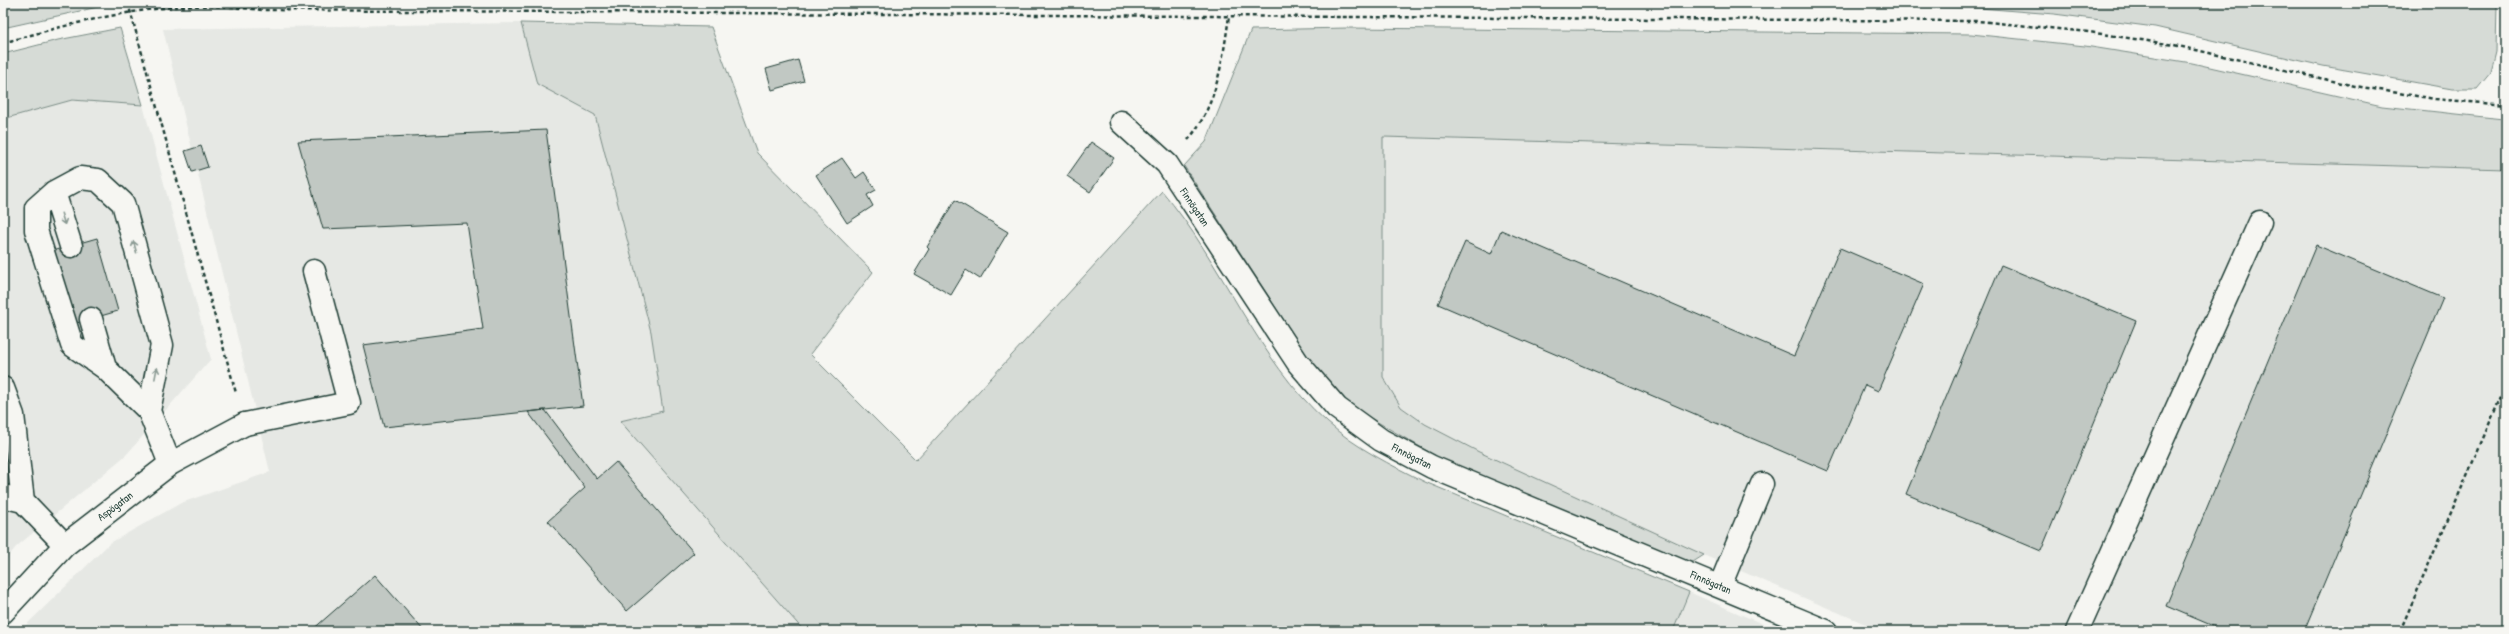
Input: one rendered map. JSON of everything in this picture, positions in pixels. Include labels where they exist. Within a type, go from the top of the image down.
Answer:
[{"type":"street","name":"Finnögatan","points":[[1121,122],[1167,164],[1298,363],[1337,408],[1381,440],[1432,467],[1826,631]]},
{"type":"street","points":[[149,411],[162,345],[123,203],[98,180],[80,178],[54,192],[36,208],[36,230],[72,345],[105,368],[149,411],[170,464]]},
{"type":"street","points":[[54,192],[71,246]]},
{"type":"street","points":[[2077,631],[2260,222]]},
{"type":"street","name":"Aspögatan","points":[[3,612],[65,545],[170,464],[245,424],[349,403],[314,271]]},
{"type":"street","points":[[91,319],[105,368]]},
{"type":"street","points":[[3,388],[13,415],[13,498],[65,545]]},
{"type":"street","points":[[1720,586],[1762,484]]},
{"type":"path","points":[[128,3],[245,424]]},
{"type":"path","points":[[3,43],[56,27],[131,13],[201,6],[271,10],[1978,22],[2089,32],[2167,44],[2355,86],[2434,99],[2506,105]]},
{"type":"path","points":[[1167,164],[1192,134],[1205,112],[1222,68],[1229,16]]},
{"type":"path","points":[[2400,631],[2506,385]]},
{"type":"shaded area","points":[[3,3],[116,3],[3,28]]},
{"type":"shaded area","points":[[1598,3],[2497,3],[2496,52],[2491,72],[2477,89],[2452,89],[2323,66],[2155,27],[2054,14],[1979,8]]},
{"type":"shaded area","points":[[521,23],[537,83],[595,115],[651,332],[663,411],[620,421],[804,631],[20,631],[110,543],[181,503],[270,472],[163,29]]},
{"type":"shaded area","points":[[521,23],[711,27],[757,153],[873,272],[810,354],[916,460],[1162,191],[1184,219],[1204,249],[1260,340],[1280,369],[1302,397],[1327,422],[1362,448],[1425,482],[1689,592],[1673,631],[804,631],[620,421],[663,411],[651,332],[595,115],[537,84]]},
{"type":"shaded area","points":[[120,28],[143,105],[72,100],[3,119],[3,54],[58,40]]},
{"type":"shaded area","points":[[1347,28],[1971,34],[2085,46],[2192,63],[2382,106],[2503,119],[2506,169],[1383,137],[1383,377],[1401,407],[1425,424],[1479,452],[1704,555],[1693,562],[1676,564],[1453,466],[1350,406],[1317,371],[1184,166],[1206,142],[1251,30]]},
{"type":"shaded area","points":[[72,100],[143,105],[211,359],[126,455],[16,547],[3,563],[3,119]]},
{"type":"shaded area","points":[[1383,137],[2506,169],[2506,631],[1882,631],[1649,532],[1479,452],[1425,424],[1401,407],[1383,377]]},
{"type":"shaded area","points":[[1689,592],[1779,631],[1673,631]]},
{"type":"building","points":[[798,60],[804,81],[772,90],[766,69]]},
{"type":"building","points":[[546,130],[583,406],[384,427],[363,345],[483,329],[467,223],[323,229],[298,141]]},
{"type":"building","points":[[1091,142],[1114,158],[1090,192],[1067,176]]},
{"type":"building","points":[[201,146],[208,167],[192,172],[185,151]]},
{"type":"building","points":[[842,158],[856,178],[864,172],[876,190],[867,195],[873,206],[847,223],[816,175]]},
{"type":"building","points":[[955,200],[1008,232],[980,279],[966,270],[951,295],[914,274],[929,249],[927,247]]},
{"type":"building","points":[[1501,230],[1794,356],[1840,248],[1924,284],[1878,391],[1865,385],[1828,471],[1438,304],[1465,242],[1491,254]]},
{"type":"building","points":[[97,238],[118,311],[73,324],[52,251]]},
{"type":"building","points":[[2316,245],[2443,298],[2304,631],[2225,631],[2166,606]]},
{"type":"building","points":[[2001,265],[2136,321],[2041,551],[1906,494]]},
{"type":"building","points":[[545,410],[597,479],[616,462],[694,553],[627,611],[548,521],[585,488],[528,412]]},
{"type":"building","points":[[375,575],[424,631],[311,631]]}]
